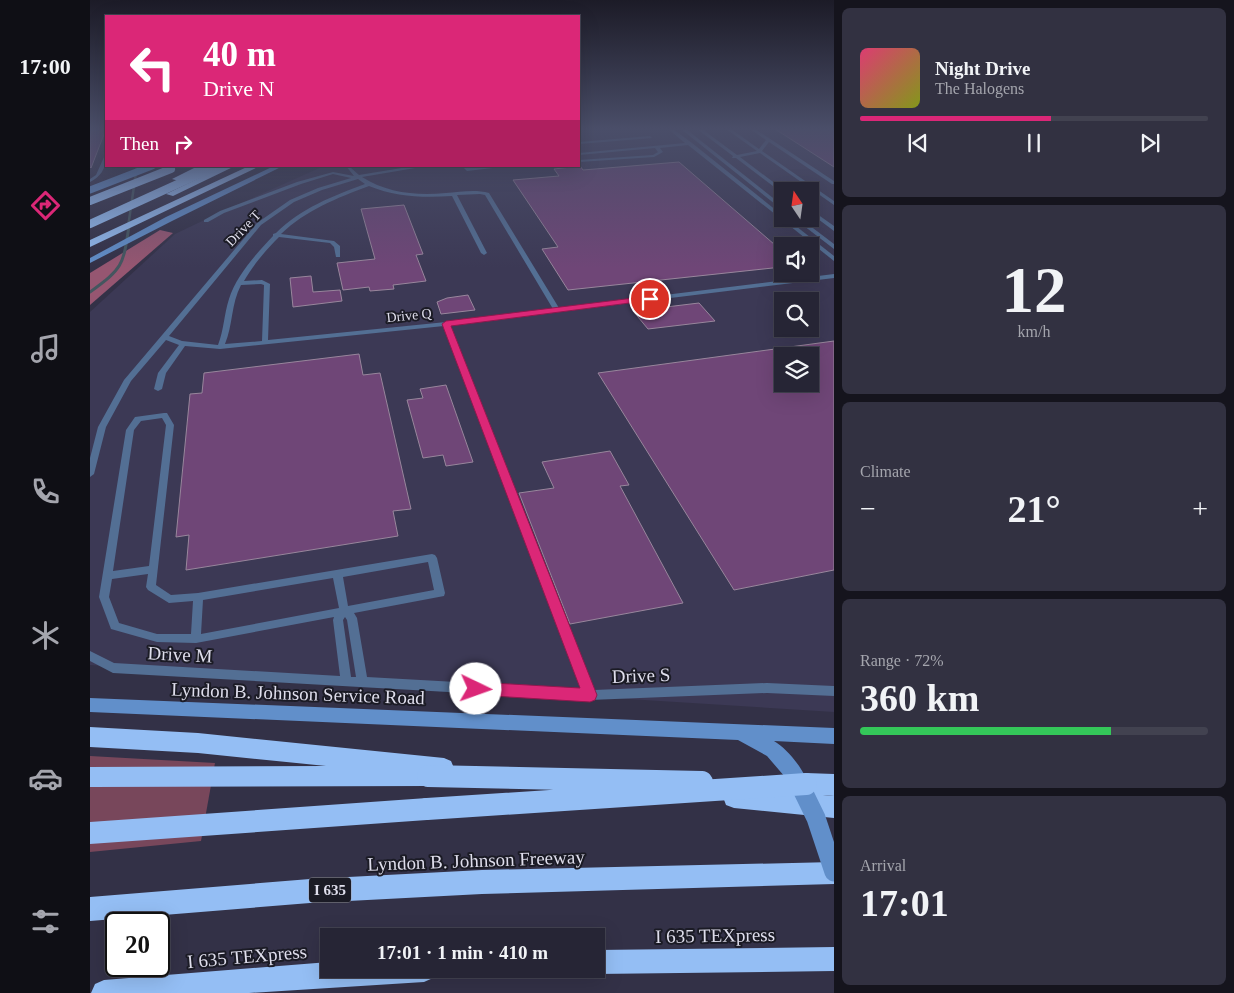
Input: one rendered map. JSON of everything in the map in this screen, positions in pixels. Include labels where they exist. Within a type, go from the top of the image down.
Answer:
[{"type":"highway","points":[[90,201],[155,175]]},
{"type":"highway","points":[[90,217],[184,175]]},
{"type":"highway","points":[[90,224],[197,175]]},
{"type":"highway","points":[[90,232],[211,175]]},
{"type":"highway","points":[[90,244],[236,175]]},
{"type":"highway","points":[[90,248],[169,207]]},
{"type":"highway","points":[[90,738],[206,744],[834,807]]},
{"type":"highway","points":[[90,776],[456,777],[801,781],[834,785]]},
{"type":"highway","points":[[90,833],[801,781]]},
{"type":"highway","name":"Lyndon B. Johnson Freeway","points":[[90,909],[310,891],[473,882],[834,872]]},
{"type":"highway","name":"I 635 TEXpress","points":[[605,962],[834,959]]},
{"type":"highway","name":"I 635 TEXpress","points":[[104,993],[320,975]]},
{"type":"main road","points":[[90,190],[128,175]]},
{"type":"main road","points":[[90,261],[169,219],[260,175]]},
{"type":"main road","name":"Lyndon B. Johnson Service Road","points":[[90,705],[834,736]]},
{"type":"main road","points":[[740,732],[773,750],[801,781],[834,872]]},
{"type":"lane","points":[[206,222],[222,212],[325,175]]},
{"type":"lane","points":[[348,175],[358,177],[380,189],[414,196],[480,192],[487,194],[557,310]]},
{"type":"lane","name":"Drive T","points":[[165,337],[259,224],[292,201],[320,189],[368,175]]},
{"type":"lane","points":[[729,175],[774,210]]},
{"type":"lane","points":[[742,175],[774,201]]},
{"type":"lane","points":[[762,175],[774,184]]},
{"type":"lane","points":[[794,175],[834,203]]},
{"type":"lane","points":[[822,175],[834,183]]},
{"type":"lane","points":[[220,347],[224,338],[232,300],[240,283],[276,235],[303,212],[322,202],[369,184]]},
{"type":"lane","points":[[454,194],[484,253]]},
{"type":"lane","points":[[819,217],[834,228]]},
{"type":"lane","points":[[797,228],[808,237]]},
{"type":"lane","points":[[811,228],[831,241],[834,247]]},
{"type":"lane","points":[[276,235],[332,242],[337,246],[338,256]]},
{"type":"lane","points":[[819,246],[834,259]]},
{"type":"lane","name":"Drive Q","points":[[165,337],[183,344],[220,347],[446,324],[834,276]]},
{"type":"lane","points":[[240,283],[262,282],[267,284],[265,342]]},
{"type":"lane","points":[[446,324],[590,695]]},
{"type":"lane","points":[[90,474],[102,427],[112,405],[128,380],[165,337]]},
{"type":"lane","points":[[158,388],[162,372],[183,344]]},
{"type":"lane","points":[[164,415],[170,425],[153,569],[151,587],[169,600],[198,597],[432,558],[440,593],[196,639],[157,638],[115,626],[104,597],[130,430],[138,419],[164,415]]},
{"type":"lane","points":[[107,576],[153,569]]},
{"type":"lane","points":[[337,573],[344,610],[352,618],[362,682]]},
{"type":"lane","points":[[196,639],[198,597]]},
{"type":"lane","points":[[344,610],[338,620],[346,682]]},
{"type":"lane","name":"Drive M","points":[[90,656],[113,668],[270,677]]},
{"type":"lane","name":"Drive S","points":[[270,677],[590,695],[767,688],[834,691]]},
{"type":"shaded area","points":[[303,175],[834,175],[834,712],[90,665],[90,312],[175,234]]},
{"type":"shaded area","points":[[160,230],[173,233],[90,305],[90,273]]},
{"type":"shaded area","points":[[90,756],[215,763],[201,841],[90,852]]},
{"type":"building","points":[[559,175],[694,175],[774,244],[774,268],[568,290],[542,249],[558,247],[513,180]]},
{"type":"building","points":[[404,205],[423,254],[416,255],[426,281],[393,285],[394,289],[370,291],[369,287],[343,290],[337,263],[375,259],[361,209]]},
{"type":"building","points":[[311,276],[313,292],[340,290],[342,301],[293,307],[290,278]]},
{"type":"building","points":[[468,295],[475,310],[441,314],[437,302],[447,298]]},
{"type":"building","points":[[699,303],[715,321],[648,329],[633,311]]},
{"type":"building","points":[[834,341],[834,570],[734,590],[598,373],[774,349],[774,392],[819,392],[819,347],[790,347]]},
{"type":"building","points":[[359,354],[363,375],[380,373],[411,509],[393,511],[398,536],[186,570],[189,535],[176,537],[190,394],[202,393],[204,373]]},
{"type":"building","points":[[446,385],[473,462],[446,466],[443,455],[423,458],[407,400],[423,398],[420,389]]},
{"type":"building","points":[[610,451],[629,485],[620,486],[683,603],[570,624],[519,493],[554,488],[542,462]]},
{"type":"waterway","points":[[128,227],[136,175]]},
{"type":"waterway","points":[[90,292],[109,277],[120,265],[129,226]]},
{"type":"route","points":[[476,689],[590,695],[446,324],[650,299]]}]
